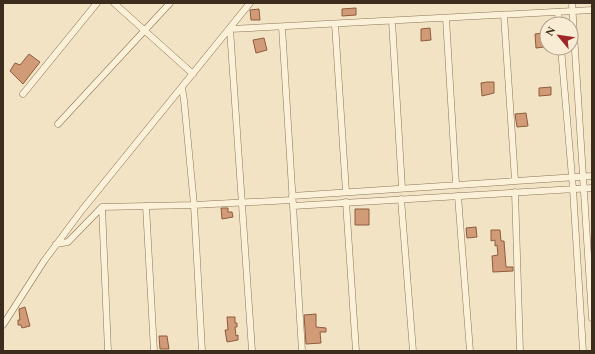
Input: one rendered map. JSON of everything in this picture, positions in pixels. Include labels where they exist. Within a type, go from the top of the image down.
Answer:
[{"type":"street","points":[[23,94],[97,3]]},
{"type":"street","points":[[114,3],[193,74]]},
{"type":"street","points":[[58,124],[170,3]]},
{"type":"street","points":[[3,325],[44,260],[56,244],[250,3]]},
{"type":"street","points":[[572,3],[585,188],[592,318]]},
{"type":"street","points":[[230,29],[592,10]]},
{"type":"street","points":[[558,12],[558,16]]},
{"type":"street","points":[[504,15],[515,180]]},
{"type":"street","points":[[446,18],[456,184]]},
{"type":"street","points":[[392,21],[402,188]]},
{"type":"street","points":[[335,24],[346,192]]},
{"type":"street","points":[[282,27],[302,351]]},
{"type":"street","points":[[230,29],[252,351]]},
{"type":"street","points":[[562,56],[573,189],[583,351]]},
{"type":"street","points":[[182,88],[194,205],[202,351]]},
{"type":"street","points":[[293,200],[346,192],[592,176]]},
{"type":"street","points":[[56,244],[68,242],[102,207],[194,205],[293,200],[346,202],[592,188]]},
{"type":"street","points":[[515,192],[520,351]]},
{"type":"street","points":[[458,196],[470,351]]},
{"type":"street","points":[[401,199],[413,351]]},
{"type":"street","points":[[346,202],[356,351]]},
{"type":"street","points":[[146,206],[154,351]]},
{"type":"street","points":[[102,207],[108,351]]},
{"type":"building","points":[[356,8],[356,15],[342,16],[342,9]]},
{"type":"building","points":[[259,9],[260,20],[251,20],[250,10]]},
{"type":"building","points":[[430,28],[431,40],[421,41],[421,29]]},
{"type":"building","points":[[535,34],[539,34],[539,48],[536,48]]},
{"type":"building","points":[[264,38],[267,50],[256,53],[253,40]]},
{"type":"building","points":[[29,54],[40,62],[23,84],[10,71],[15,63],[20,65]]},
{"type":"building","points":[[494,82],[494,93],[482,96],[481,83]]},
{"type":"building","points":[[551,87],[551,95],[539,96],[539,88]]},
{"type":"building","points":[[526,113],[528,126],[517,127],[515,114]]},
{"type":"building","points":[[221,208],[228,208],[228,212],[232,212],[233,217],[222,219]]},
{"type":"building","points":[[355,209],[369,209],[369,225],[355,225]]},
{"type":"building","points":[[476,227],[477,237],[467,238],[466,228]]},
{"type":"building","points":[[491,230],[500,230],[501,241],[504,241],[506,267],[513,267],[513,271],[493,272],[492,256],[498,255],[495,240],[491,241]]},
{"type":"building","points":[[25,307],[30,326],[22,328],[21,325],[18,325],[18,320],[20,320],[19,309]]},
{"type":"building","points":[[316,314],[316,327],[326,328],[326,332],[320,332],[321,343],[306,344],[304,315]]},
{"type":"building","points":[[227,317],[235,317],[235,323],[237,323],[237,327],[235,327],[236,336],[238,335],[238,340],[227,342],[225,330],[228,330]]},
{"type":"building","points":[[159,336],[167,336],[169,349],[160,349]]}]
